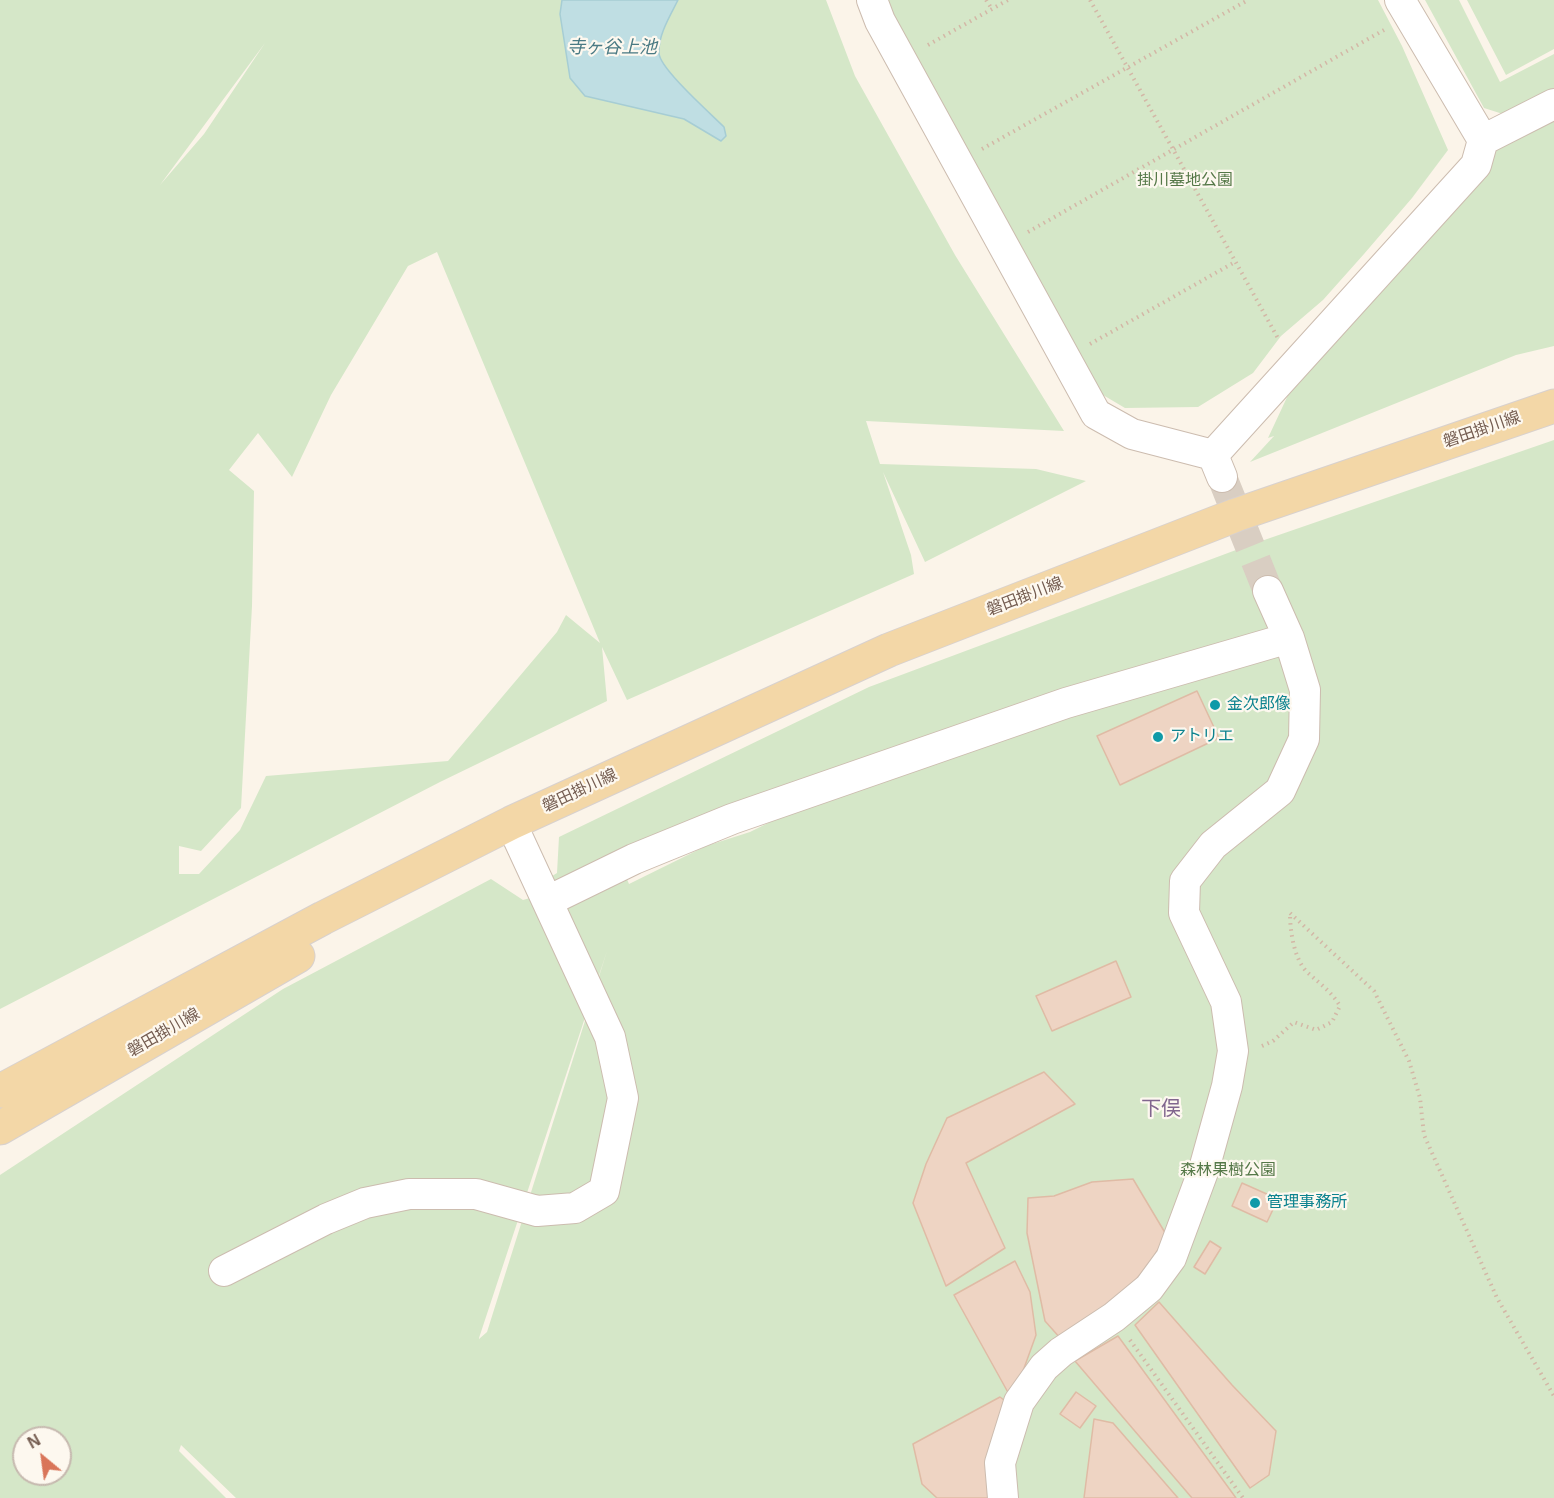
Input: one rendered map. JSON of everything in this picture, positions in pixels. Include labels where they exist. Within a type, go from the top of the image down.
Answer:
[{"type":"main road","name":"磐田掛川線","points":[[0,1091],[323,918],[511,823],[889,650],[1236,516],[1554,405]]},
{"type":"main road","name":"磐田掛川線","points":[[0,1128],[334,935],[511,823]]},
{"type":"street","points":[[872,0],[880,21],[901,60],[1096,414],[1132,434],[1218,466],[1293,366],[1476,165],[1483,140],[1405,7]]},
{"type":"street","points":[[1483,140],[1554,104]]},
{"type":"street","points":[[1003,1498],[1000,1463],[1019,1402],[1044,1367],[1061,1352],[1114,1317],[1149,1288],[1171,1258],[1204,1169],[1227,1086],[1233,1051],[1226,1002],[1184,912],[1185,881],[1213,845],[1280,791],[1304,739],[1305,690],[1289,638],[1268,591]]},
{"type":"street","points":[[548,902],[634,860],[732,819],[1066,703],[1289,638]]},
{"type":"street","points":[[224,1271],[326,1219],[365,1203],[409,1194],[476,1194],[537,1211],[575,1208],[604,1191],[623,1098],[610,1037],[511,823]]},
{"type":"path","points":[[986,0],[992,9]]},
{"type":"path","points":[[901,60],[1008,0]]},
{"type":"path","points":[[1090,0],[1293,366]]},
{"type":"path","points":[[958,162],[1248,0]]},
{"type":"path","points":[[1004,245],[1173,149],[1405,7]]},
{"type":"path","points":[[1066,357],[1235,262]]},
{"type":"path","points":[[1233,1051],[1257,1049],[1273,1041],[1294,1022],[1316,1030],[1332,1022],[1340,1006],[1332,992],[1306,971],[1299,962],[1290,914],[1374,991],[1410,1061],[1420,1098],[1424,1135],[1497,1298],[1554,1396]]},
{"type":"path","points":[[1114,1317],[1243,1498]]},
{"type":"green space","points":[[0,0],[826,0],[855,76],[955,255],[1064,431],[866,421],[880,464],[1036,469],[1086,481],[925,562],[883,472],[911,555],[914,574],[627,700],[602,647],[607,701],[440,782],[0,1009]],"holes":[[[265,43],[204,134],[160,185]],[[437,252],[600,643],[566,615],[557,632],[448,761],[266,776],[240,830],[199,874],[179,874],[179,846],[201,851],[241,808],[252,606],[254,491],[229,470],[258,433],[292,477],[331,395],[408,266]]]},
{"type":"green space","name":"掛川墓地公園","points":[[873,0],[1378,0],[1402,46],[1448,150],[1412,198],[1364,254],[1323,300],[1281,336],[1253,373],[1198,407],[1125,408],[1081,382]]},
{"type":"green space","points":[[1425,0],[1459,0],[1500,82],[1554,54],[1554,88],[1506,115],[1484,108]]},
{"type":"green space","points":[[1467,0],[1554,0],[1554,49],[1506,75]]},
{"type":"green space","points":[[1554,117],[1554,346],[1516,355],[1250,462],[1274,436],[1268,438],[1296,378],[1492,147]]},
{"type":"green space","name":"森林果樹公園","points":[[1554,440],[1554,1498],[236,1498],[181,1445],[179,1451],[226,1498],[0,1498],[0,1175],[283,989],[491,879],[523,900],[544,894],[539,884],[557,873],[559,837],[869,687],[1244,547]],"holes":[[[780,817],[750,832],[706,846],[629,884],[623,870]],[[607,951],[487,1332],[479,1339]]]},
{"type":"water","name":"寺ヶ谷上池","points":[[562,0],[678,0],[660,39],[661,60],[676,80],[724,127],[726,136],[721,141],[684,119],[585,96],[570,78],[560,14]]},
{"type":"building","name":"アトリエ","points":[[1197,691],[1219,738],[1120,785],[1097,736]]},
{"type":"building","points":[[1116,961],[1131,997],[1052,1031],[1036,996]]},
{"type":"building","points":[[1044,1072],[1075,1104],[966,1163],[1005,1248],[946,1286],[913,1203],[926,1164],[947,1118]]},
{"type":"building","points":[[1133,1179],[1167,1236],[1147,1267],[1116,1303],[1061,1339],[1045,1321],[1027,1233],[1028,1198],[1054,1196],[1092,1182]]},
{"type":"building","name":"管理事務所","points":[[1242,1183],[1278,1199],[1267,1222],[1232,1206]]},
{"type":"building","points":[[1210,1241],[1221,1248],[1205,1274],[1194,1267]]},
{"type":"building","points":[[1015,1261],[1030,1292],[1036,1335],[1023,1371],[1010,1396],[954,1295]]},
{"type":"building","points":[[1159,1302],[1276,1431],[1269,1475],[1250,1488],[1135,1325]]},
{"type":"building","points":[[1118,1336],[1236,1498],[1192,1498],[1075,1361]]},
{"type":"building","points":[[1076,1392],[1096,1406],[1080,1428],[1060,1414]]},
{"type":"building","points":[[1000,1397],[1008,1403],[994,1498],[937,1498],[922,1484],[913,1444]]},
{"type":"building","points":[[1094,1419],[1113,1423],[1178,1498],[1084,1498]]},
{"type":"tunnel","points":[[1222,477],[1268,591]]},
{"type":"place","name":"金次郎像","points":[[1215,705]]},
{"type":"place","name":"アトリエ","points":[[1158,737]]},
{"type":"place","name":"管理事務所","points":[[1255,1203]]},
{"type":"district","name":"下俣","points":[[1161,1109]]}]
